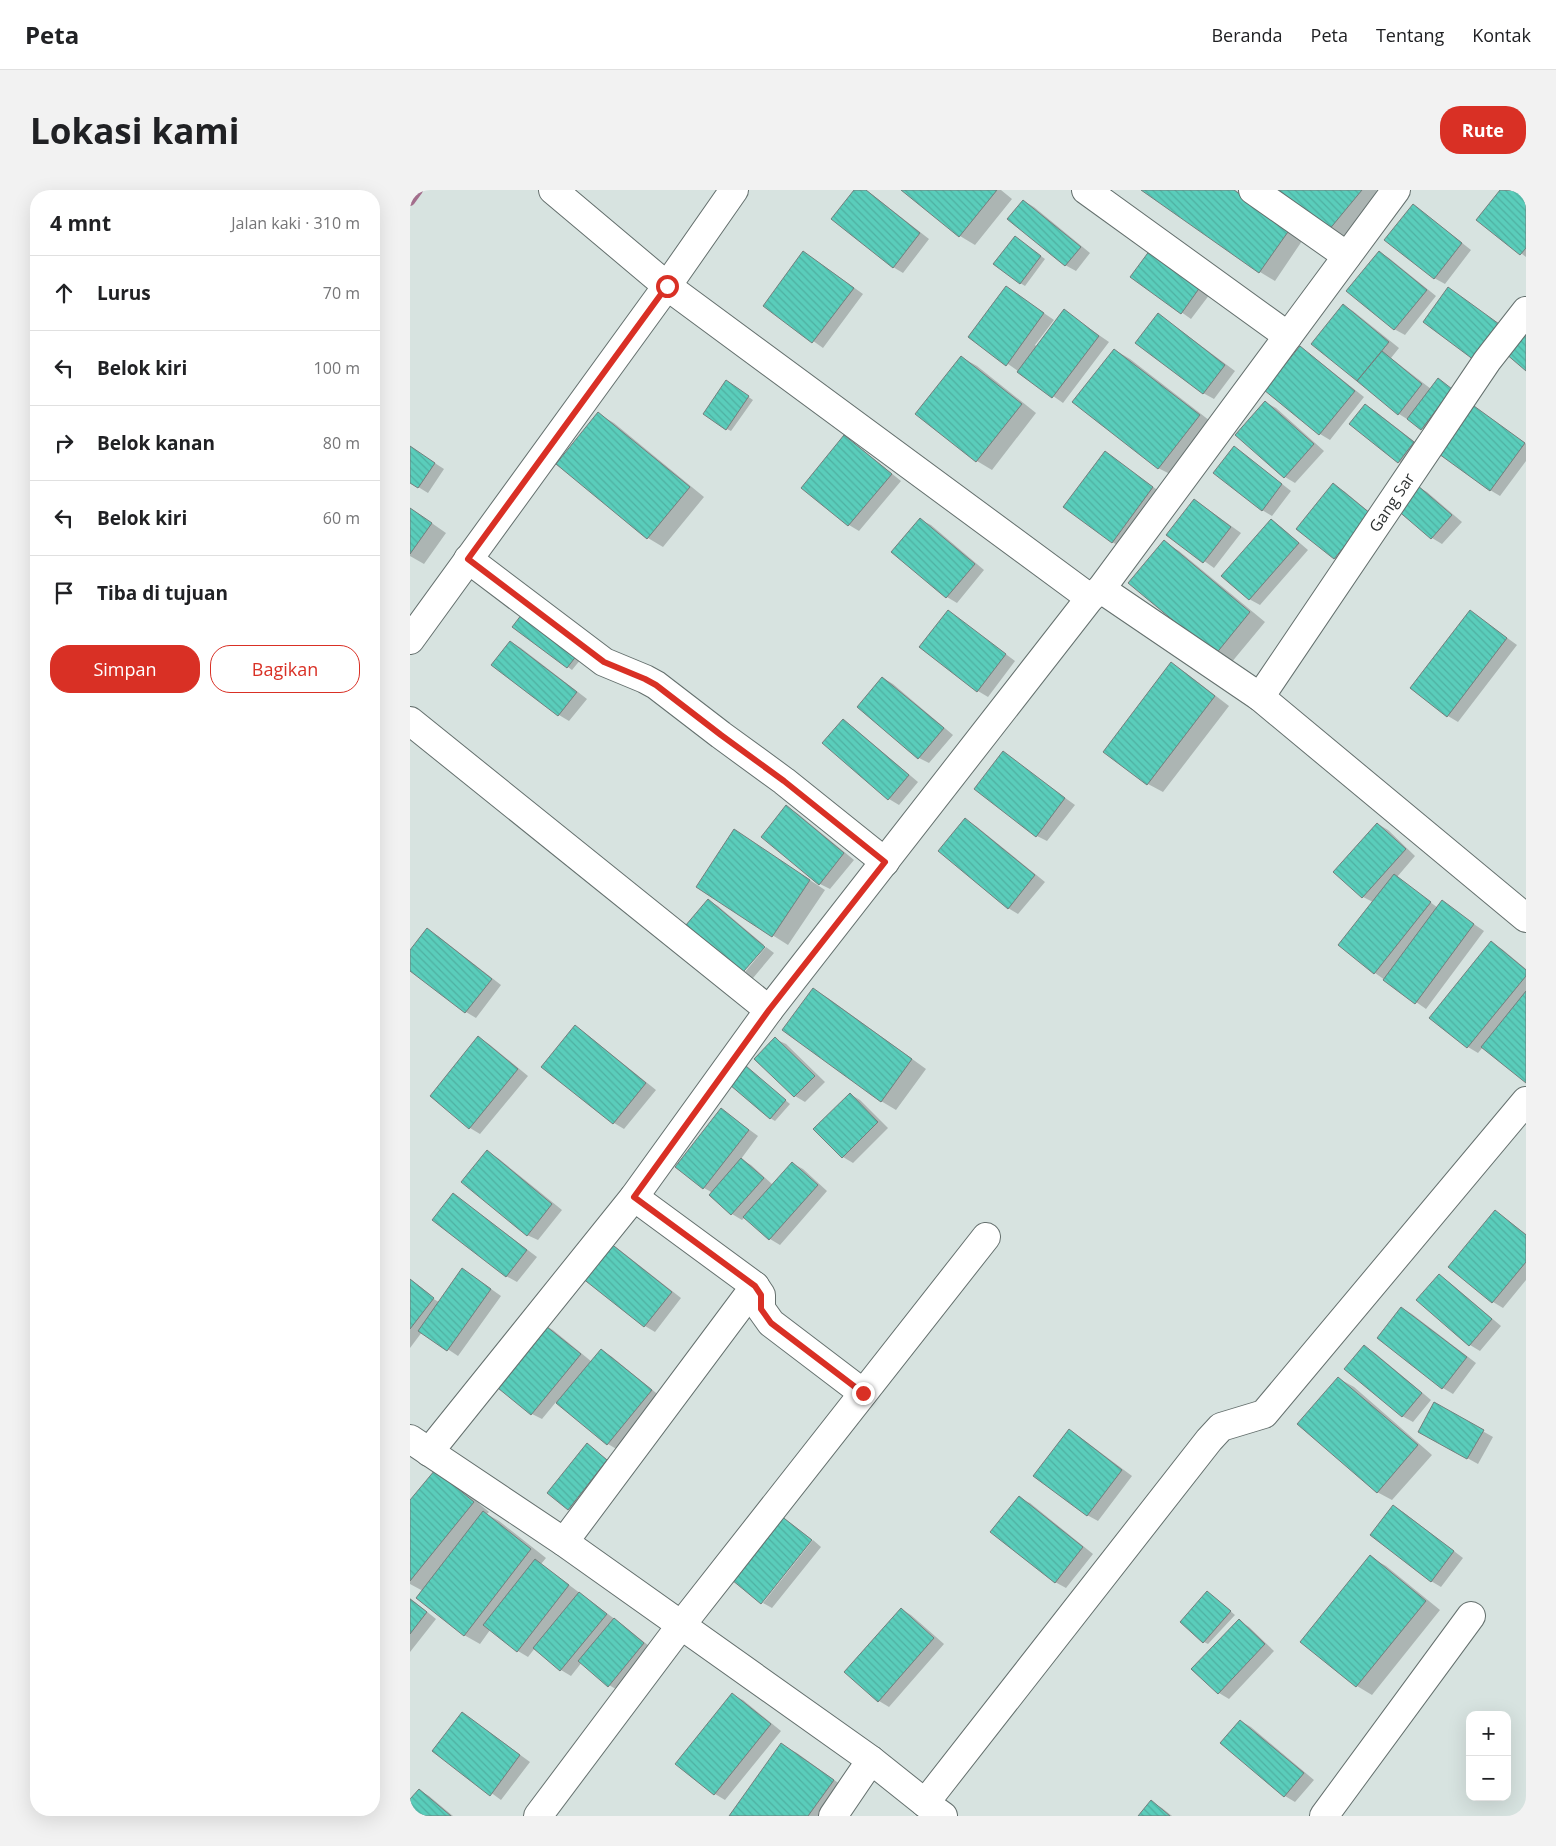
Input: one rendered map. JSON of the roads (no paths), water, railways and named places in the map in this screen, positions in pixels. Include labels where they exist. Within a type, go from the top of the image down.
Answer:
[{"type":"street","points":[[554,190],[667,286],[1095,593],[1260,697],[1526,918]]},
{"type":"street","points":[[410,640],[667,286],[734,190]]},
{"type":"street","points":[[1086,190],[1288,336]]},
{"type":"street","points":[[1253,190],[1348,256]]},
{"type":"street","points":[[1396,190],[1095,593],[769,1010],[634,1197],[415,1443],[564,1542],[682,1624],[871,1760],[934,1810],[1209,1440],[1221,1427],[1264,1414],[1526,1101]]},
{"type":"street","name":"Gang Sar","points":[[1260,697],[1488,360],[1526,311]]},
{"type":"street","points":[[468,559],[604,662],[656,685],[784,781],[885,862]]},
{"type":"street","points":[[410,721],[769,1010]]},
{"type":"street","points":[[634,1197],[755,1286],[761,1295],[761,1309],[771,1323],[863,1393]]},
{"type":"street","points":[[538,1816],[682,1624],[986,1237]]},
{"type":"street","points":[[564,1542],[755,1286]]},
{"type":"street","points":[[1324,1816],[1471,1616]]},
{"type":"street","points":[[833,1816],[871,1760]]},
{"type":"waterway","points":[[410,201],[418,190]]}]
